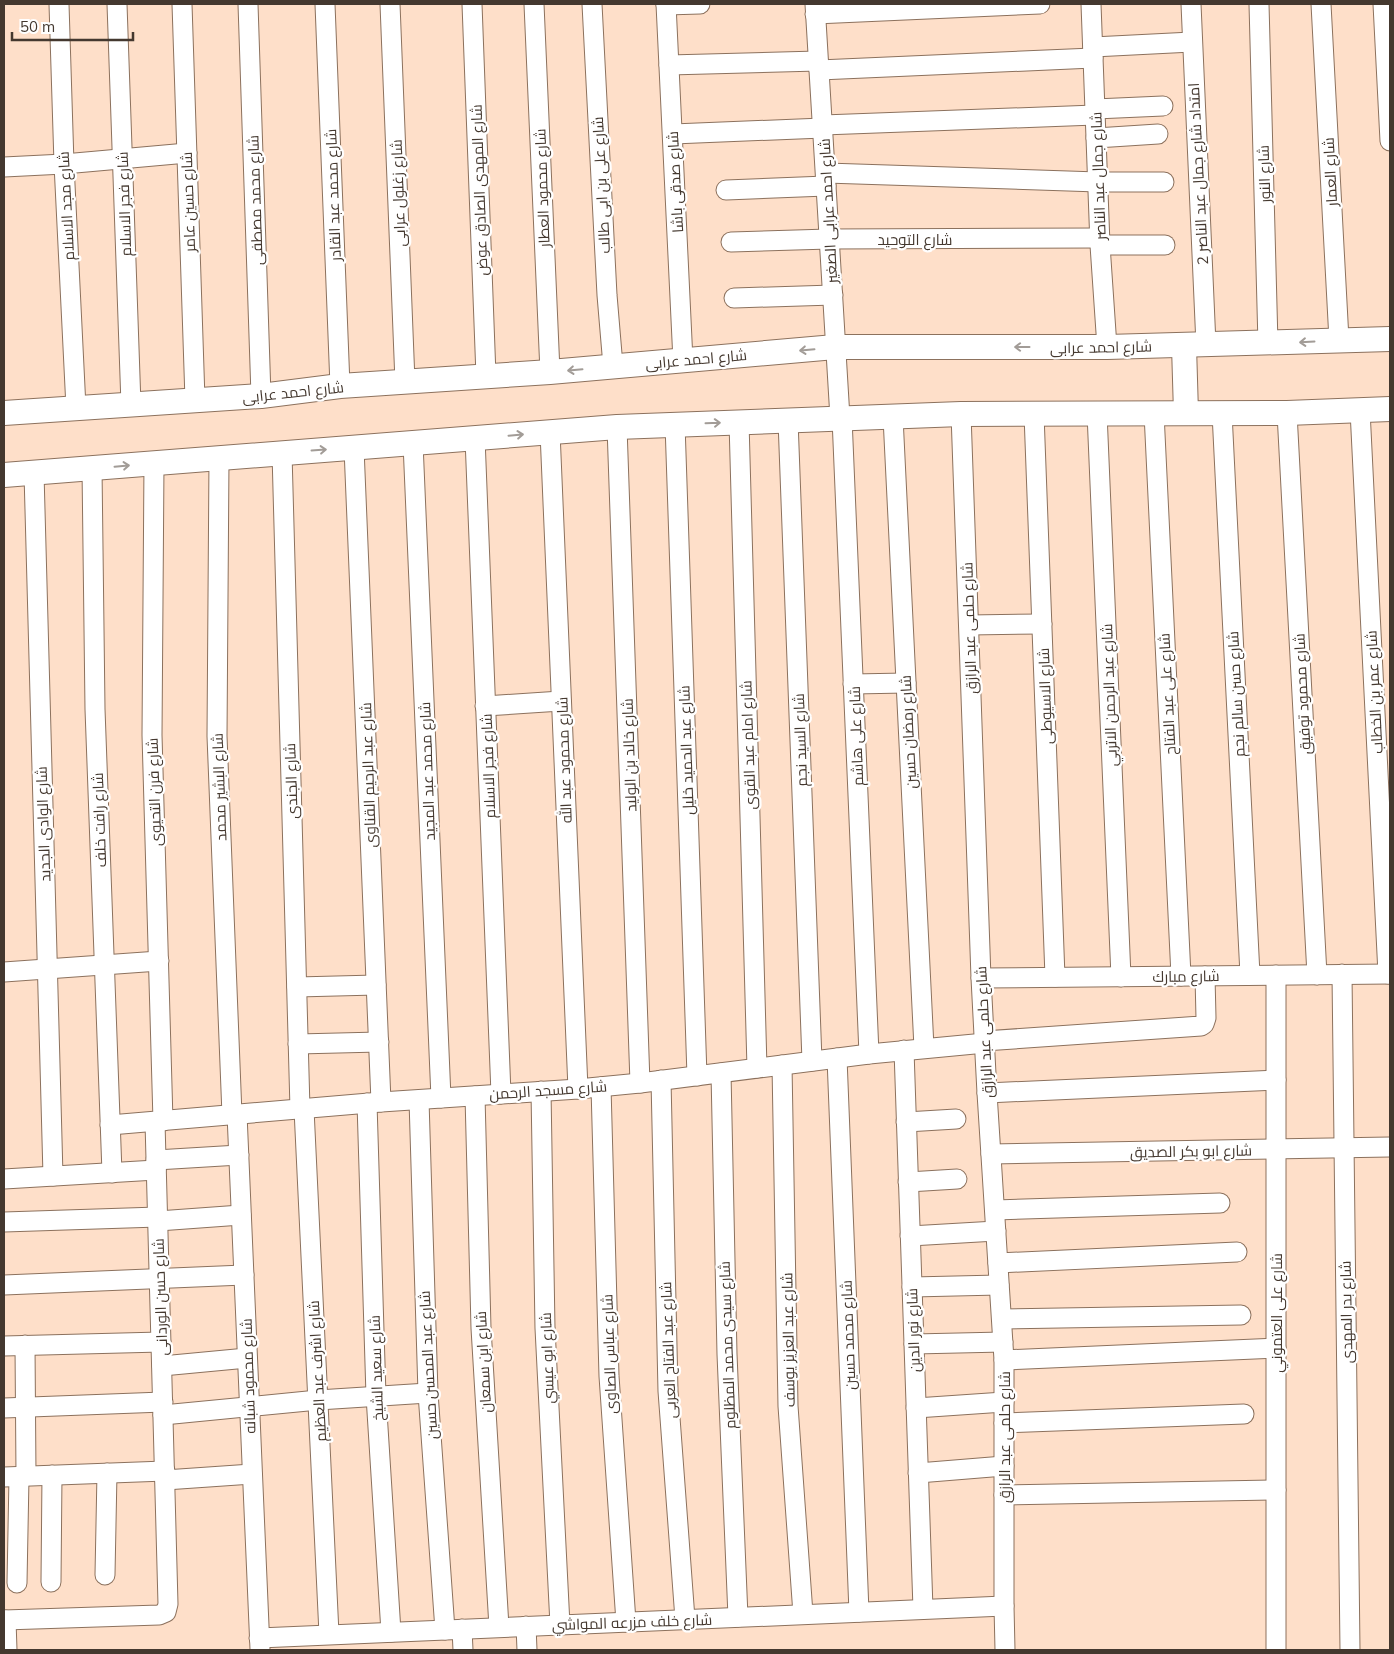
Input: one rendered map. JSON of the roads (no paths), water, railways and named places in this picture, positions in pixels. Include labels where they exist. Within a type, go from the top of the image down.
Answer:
[{"type":"street","name":"شارع مجد الاسلام","points":[[60,4],[64,164],[76,408]]},
{"type":"street","name":"شارع فجر الاسلام","points":[[117,4],[131,405]]},
{"type":"street","name":"شارع حسين عامر","points":[[182,4],[195,400]]},
{"type":"street","name":"شارع محمد مصطفى","points":[[248,4],[261,396]]},
{"type":"street","name":"شارع محمد عبد القادر","points":[[325,4],[340,386]]},
{"type":"street","name":"شارع زغلول عرابى","points":[[390,4],[405,382]]},
{"type":"street","name":"شارع المهدى الصادق عوض","points":[[472,4],[486,376]]},
{"type":"street","name":"شارع محمود العطار","points":[[534,4],[550,372]]},
{"type":"street","name":"شارع على بن ابى طالب","points":[[592,4],[606,295],[614,366]]},
{"type":"street","points":[[666,4],[700,4]]},
{"type":"street","name":"شارع صدقى باشا","points":[[666,4],[684,360]]},
{"type":"street","points":[[815,9],[1040,4]]},
{"type":"street","name":"شارع جمال عبد الناصر","points":[[1091,4],[1100,241],[1107,347]]},
{"type":"street","name":"امتداد شارع جمال عبد الناصر 2","points":[[1191,4],[1195,345]]},
{"type":"street","name":"شارع النور","points":[[1258,4],[1268,344]]},
{"type":"street","name":"شارع العمار","points":[[1321,4],[1339,340]]},
{"type":"street","points":[[1383,4],[1390,140]]},
{"type":"street","name":"شارع احمد عرابى الصغير","points":[[815,9],[841,418]]},
{"type":"street","points":[[669,66],[819,65],[1093,53],[1192,42]]},
{"type":"street","points":[[673,134],[1095,112],[1163,106]]},
{"type":"street","points":[[1096,138],[1158,134]]},
{"type":"street","points":[[4,167],[64,164],[187,153]]},
{"type":"street","points":[[726,190],[826,180],[1164,182]]},
{"type":"street","name":"شارع التوحيد","points":[[731,242],[829,239],[1100,241],[1165,245]]},
{"type":"street","points":[[734,298],[833,295]]},
{"type":"street","name":"شارع احمد عرابى","points":[[4,413],[261,396],[340,386],[550,372],[835,347],[1107,347],[1268,344],[1390,339]]},
{"type":"street","points":[[1186,413],[1195,345]]},
{"type":"street","points":[[4,475],[674,424],[961,414],[1287,413],[1390,409]]},
{"type":"street","name":"شارع عمر بن الخطاب","points":[[1360,410],[1389,974]]},
{"type":"street","name":"شارع عبد الرحمن الاتربي","points":[[1096,413],[1121,977]]},
{"type":"street","name":"شارع على عبد الفتاح","points":[[1154,413],[1181,976]]},
{"type":"street","name":"شارع حسن سالم نجم","points":[[1222,413],[1250,975]]},
{"type":"street","name":"شارع محمود توفيق","points":[[1287,413],[1317,975]]},
{"type":"street","name":"شارع حلمى عبد الرازق","points":[[961,414],[981,978],[1004,1351],[1005,1650]]},
{"type":"street","name":"شارع الاسيوطى","points":[[1034,414],[1055,977]]},
{"type":"street","name":"شارع رمضان حسين","points":[[893,416],[924,1048]]},
{"type":"street","name":"شارع على هاشم","points":[[841,418],[869,1054]]},
{"type":"street","name":"شارع السيد نجم","points":[[788,420],[812,1061]]},
{"type":"street","name":"شارع امام عبد القوى","points":[[740,422],[757,1068]]},
{"type":"street","name":"شارع عبد الحميد خليل","points":[[674,424],[697,1076]]},
{"type":"street","name":"شارع خالد بن الوليد","points":[[617,427],[640,1083]]},
{"type":"street","name":"شارع محمود عبد الله","points":[[550,432],[578,1089]]},
{"type":"street","name":"شارع فجر الاسلام","points":[[475,438],[501,1094]]},
{"type":"street","name":"شارع محمد عبد المجيد","points":[[413,443],[440,1098]]},
{"type":"street","name":"شارع عبد الرحيم القناوى","points":[[354,448],[379,1042],[374,1103]]},
{"type":"street","name":"شارع الجندى","points":[[282,453],[298,1044],[302,1109]]},
{"type":"street","name":"شارع البشير محمد","points":[[219,458],[217,736],[234,1115]]},
{"type":"street","name":"شارع فرن التحيوى","points":[[154,463],[152,735],[159,961],[159,1122]]},
{"type":"street","name":"شارع رافت خلف","points":[[92,468],[95,709],[112,1173]]},
{"type":"street","name":"شارع الوادى الجديد","points":[[34,473],[53,1176]]},
{"type":"street","points":[[969,625],[1042,624]]},
{"type":"street","points":[[853,684],[906,683]]},
{"type":"street","points":[[485,706],[561,701]]},
{"type":"street","points":[[4,972],[159,961]]},
{"type":"street","name":"شارع بدر المهدى","points":[[1342,974],[1350,1650]]},
{"type":"street","name":"شارع مبارك","points":[[981,978],[1389,974]]},
{"type":"street","name":"شارع على العتموني","points":[[1276,975],[1276,1650]]},
{"type":"street","name":"شارع مسجد الرحمن","points":[[110,1126],[374,1103],[601,1087],[904,1050],[984,1042],[1201,1026],[1206,1018],[1205,976]]},
{"type":"street","points":[[297,987],[376,985]]},
{"type":"street","points":[[298,1044],[379,1042]]},
{"type":"street","name":"شارع نور الدين","points":[[904,1050],[923,1609]]},
{"type":"street","name":"شارع محمد حسين","points":[[836,1058],[860,1612]]},
{"type":"street","name":"شارع عبد العزيز يوسف","points":[[782,1065],[788,1406],[803,1614]]},
{"type":"street","name":"شارع سيدى محمد المظلوم","points":[[721,1073],[727,1354],[738,1617]]},
{"type":"street","name":"شارع عبد الفتاح العربى","points":[[661,1080],[668,1390],[685,1619]]},
{"type":"street","points":[[987,1093],[1276,1080]]},
{"type":"street","name":"شارع عباس الصاوى","points":[[601,1087],[609,1376],[626,1622]]},
{"type":"street","name":"شارع ابو عيسي","points":[[541,1091],[545,1328],[560,1625]]},
{"type":"street","name":"شارع ابن سمعان","points":[[475,1096],[481,1328],[499,1627]]},
{"type":"street","name":"شارع عبد المحسن حسين","points":[[419,1100],[428,1393],[454,1629],[462,1650]]},
{"type":"street","name":"شارع سعيد الشيخ","points":[[374,1103],[376,1396],[391,1632]]},
{"type":"street","name":"شارع اشرف عبد العظيم","points":[[302,1109],[329,1634]]},
{"type":"street","name":"شارع محمود شبانه","points":[[234,1115],[239,1155],[259,1644]]},
{"type":"street","points":[[906,1122],[956,1119]]},
{"type":"street","name":"شارع حسن الوردانى","points":[[5,1620],[159,1615],[166,1612],[168,1604],[156,1165],[159,1122]]},
{"type":"street","name":"شارع ابو بكر الصديق","points":[[991,1154],[1390,1148]]},
{"type":"street","points":[[4,1179],[112,1173],[156,1165],[239,1155]]},
{"type":"street","points":[[908,1182],[957,1179]]},
{"type":"street","points":[[995,1210],[1220,1203]]},
{"type":"street","points":[[4,1222],[241,1216]]},
{"type":"street","points":[[910,1236],[996,1230]]},
{"type":"street","points":[[998,1263],[1237,1252]]},
{"type":"street","points":[[4,1285],[244,1275]]},
{"type":"street","points":[[912,1287],[1000,1284]]},
{"type":"street","points":[[1002,1319],[1241,1315]]},
{"type":"street","points":[[4,1346],[161,1342]]},
{"type":"street","points":[[914,1344],[1004,1351],[1276,1348]]},
{"type":"street","points":[[17,1583],[16,1477],[25,1407],[25,1346]]},
{"type":"street","points":[[162,1366],[247,1358]]},
{"type":"street","points":[[4,1408],[250,1406],[428,1393]]},
{"type":"street","points":[[916,1408],[1004,1402]]},
{"type":"street","points":[[1004,1423],[1244,1414]]},
{"type":"street","points":[[918,1473],[1004,1466]]},
{"type":"street","points":[[16,1477],[107,1473],[165,1476],[252,1474]]},
{"type":"street","points":[[105,1574],[107,1473]]},
{"type":"street","points":[[51,1582],[52,1475]]},
{"type":"street","points":[[1004,1495],[1276,1490]]},
{"type":"street","name":"شارع خلف مزرعه المواشي","points":[[259,1644],[329,1634],[1004,1606]]},
{"type":"street","points":[[5,1620],[7,1650]]},
{"type":"street","points":[[526,1626],[527,1650]]}]
